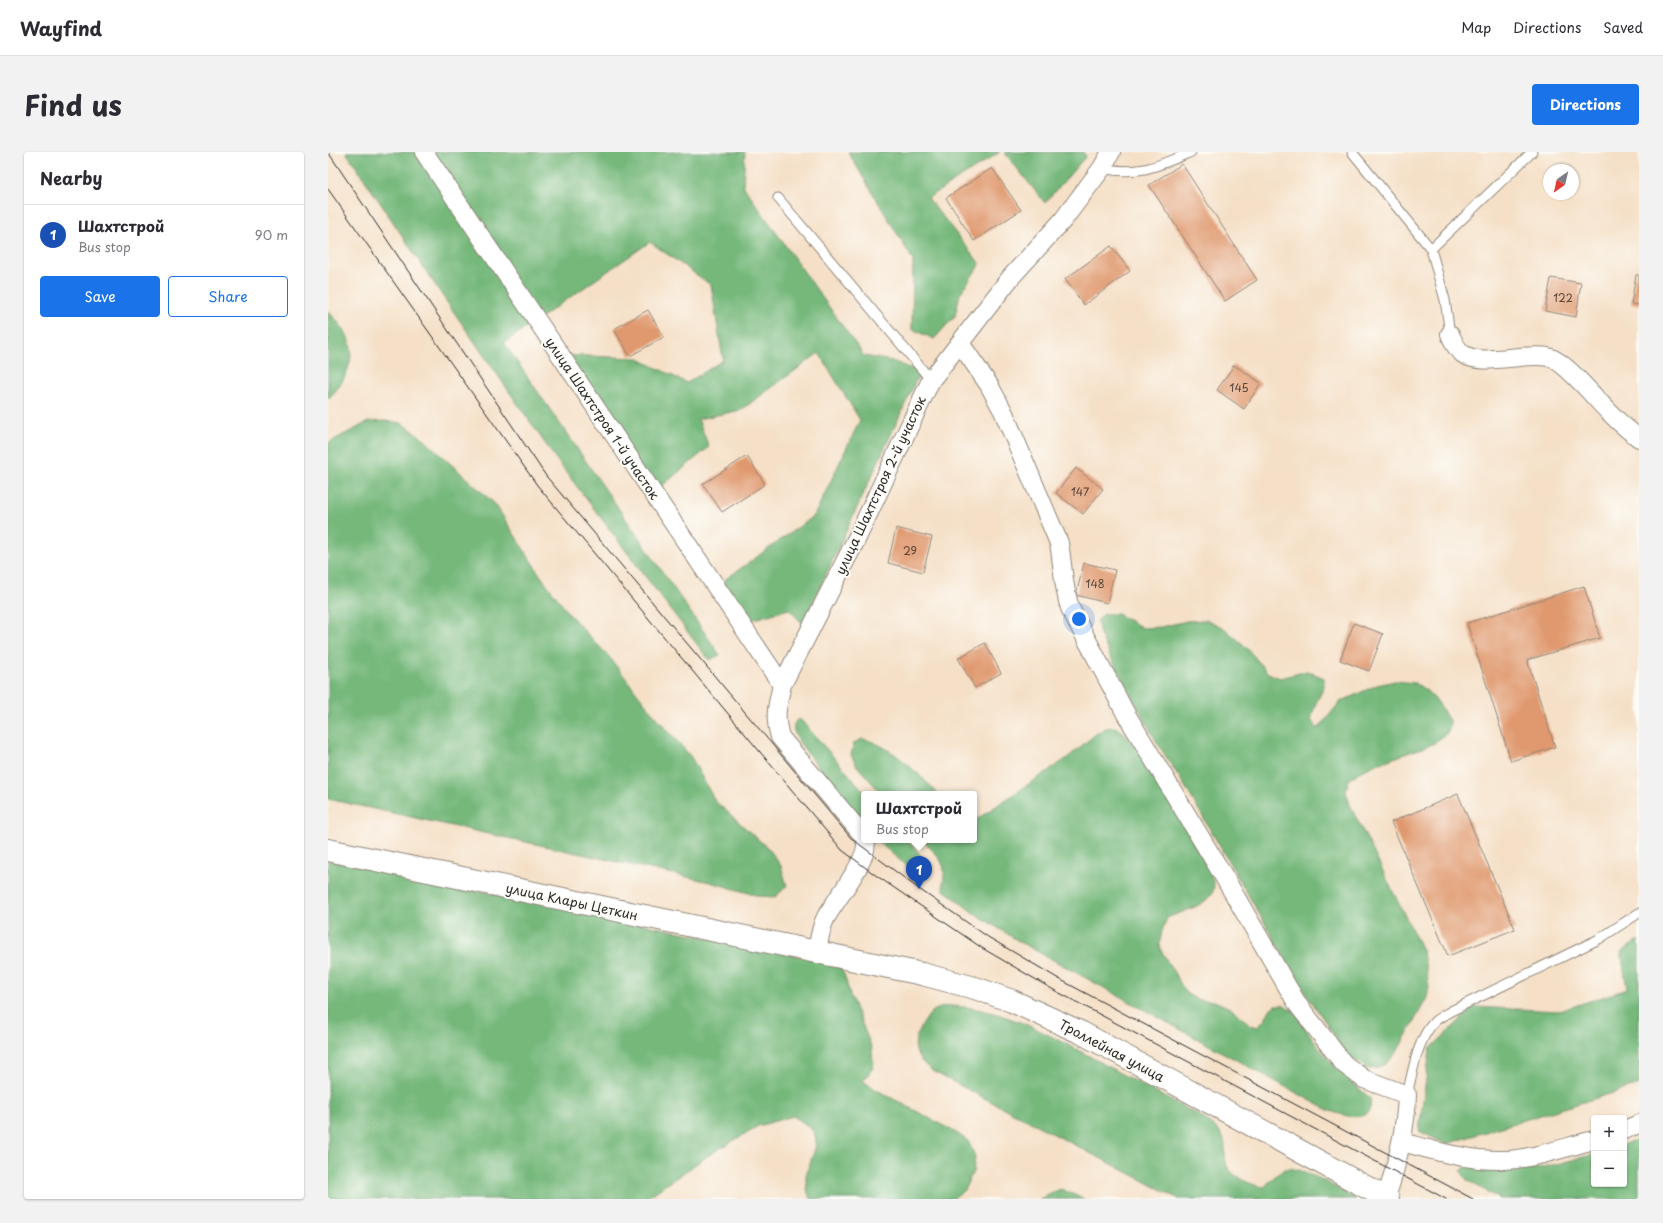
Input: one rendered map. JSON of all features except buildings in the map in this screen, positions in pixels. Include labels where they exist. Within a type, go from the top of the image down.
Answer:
[{"type":"street","name":"улица Шахтстроя 1-й участок","points":[[424,152],[782,684]]},
{"type":"street","name":"улица Шахтстроя 2-й участок","points":[[861,835],[780,737],[776,722],[782,684],[856,540],[931,380],[1011,277],[1063,220],[1102,168],[1111,152]]},
{"type":"street","points":[[1450,334],[1455,346],[1463,354],[1474,359],[1486,360],[1536,355],[1550,357],[1562,364],[1612,415],[1639,438]]},
{"type":"street","points":[[960,344],[989,385],[1003,411],[1059,543],[1063,564],[1065,593],[1070,608],[1126,714],[1223,875],[1277,970],[1298,1005],[1344,1064],[1364,1079],[1407,1095],[1407,1114],[1402,1142],[1387,1199]]},
{"type":"street","name":"улица Шахтстроя 2-й участок","points":[[817,952],[825,920],[860,864],[866,843]]},
{"type":"street","name":"улица Клары Цеткин","points":[[328,850],[817,952]]},
{"type":"street","name":"Троллейная улица","points":[[817,952],[922,974],[975,988],[1012,1001],[1082,1033],[1387,1199]]},
{"type":"street","points":[[1627,1129],[1639,1124]]},
{"type":"street","points":[[1402,1142],[1437,1152],[1463,1157],[1505,1160],[1540,1154],[1591,1141]]},
{"type":"lane","points":[[1102,168],[1133,172],[1148,169],[1191,152]]},
{"type":"lane","points":[[1352,152],[1431,249],[1445,300],[1450,334]]},
{"type":"lane","points":[[1431,249],[1532,152]]},
{"type":"lane","points":[[778,198],[931,380]]},
{"type":"lane","points":[[1407,1095],[1420,1048],[1425,1035],[1435,1021],[1451,1011],[1599,939],[1639,913]]},
{"type":"green space","points":[[346,152],[745,152],[743,186],[864,356],[892,361],[920,372],[803,624],[789,609],[748,621],[723,581],[814,516],[860,420],[819,353],[741,410],[698,419],[709,447],[657,490],[562,355],[637,358],[687,383],[723,360],[711,285],[650,242],[504,343],[720,655],[709,660],[556,459],[444,298]]},
{"type":"green space","points":[[848,152],[1000,152],[928,198],[980,264],[960,294],[955,316],[934,339],[912,329],[913,260]]},
{"type":"green space","points":[[1004,152],[1083,152],[1086,156],[1045,203]]},
{"type":"green space","points":[[328,311],[347,335],[351,352],[349,367],[346,374],[338,388],[328,399]]},
{"type":"green space","points":[[385,421],[401,423],[420,436],[495,504],[540,575],[569,614],[610,658],[655,716],[691,757],[715,801],[769,849],[781,866],[787,886],[775,897],[759,896],[710,882],[328,799],[328,443],[368,422]]},
{"type":"green space","points":[[1104,614],[1117,614],[1143,628],[1161,627],[1187,621],[1207,620],[1224,628],[1246,647],[1268,673],[1280,678],[1307,671],[1324,678],[1324,687],[1315,705],[1311,720],[1318,729],[1340,702],[1377,685],[1395,681],[1415,683],[1427,691],[1437,701],[1450,722],[1448,732],[1433,744],[1359,772],[1348,781],[1346,792],[1350,805],[1423,952],[1429,987],[1427,998],[1397,1052],[1386,1064],[1378,1068],[1369,1069],[1347,1055],[1300,984],[1183,783],[1156,741],[1110,656],[1100,634],[1097,621]]},
{"type":"green space","points":[[798,719],[802,721],[863,791],[861,791],[861,820],[801,745],[794,732],[795,722]]},
{"type":"green space","points":[[1115,727],[1124,733],[1149,765],[1209,870],[1214,882],[1213,892],[1209,898],[1196,906],[1167,918],[1162,931],[1159,947],[1186,993],[1198,1000],[1214,1001],[1230,1008],[1251,1025],[1258,1027],[1265,1019],[1271,1008],[1276,1005],[1284,1005],[1295,1012],[1329,1060],[1342,1074],[1370,1098],[1368,1113],[1363,1116],[1356,1117],[1342,1115],[1328,1110],[1020,942],[971,911],[944,890],[944,871],[942,862],[926,843],[977,843],[977,819],[1066,759],[1097,733],[1106,728]]},
{"type":"green space","points":[[862,739],[883,747],[913,769],[935,791],[879,791],[857,766],[851,755],[854,743]]},
{"type":"green space","points":[[880,843],[910,843],[925,860],[923,871],[914,872]]},
{"type":"green space","points":[[328,860],[837,964],[844,974],[850,995],[872,1048],[873,1068],[863,1081],[955,1132],[968,1141],[975,1156],[973,1172],[964,1190],[952,1199],[810,1199],[806,1177],[814,1153],[816,1140],[815,1134],[805,1124],[793,1116],[758,1126],[712,1153],[645,1199],[328,1199]]},
{"type":"green space","points":[[1639,940],[1639,1085],[1446,1144],[1419,1131],[1430,1049],[1474,1007],[1559,1011],[1627,989],[1621,952]]},
{"type":"green space","points":[[950,1006],[990,1012],[1030,1026],[1069,1045],[1199,1115],[1215,1127],[1222,1136],[1225,1160],[1228,1168],[1242,1180],[1264,1187],[1280,1172],[1286,1169],[1293,1169],[1311,1175],[1356,1199],[1179,1199],[927,1067],[918,1057],[915,1045],[916,1039],[928,1016],[932,1012]]},
{"type":"green space","points":[[1639,1139],[1639,1199],[1500,1199],[1467,1180],[1461,1171],[1468,1165],[1486,1170],[1529,1170],[1591,1155],[1591,1187],[1627,1187],[1627,1143]]},
{"type":"green space","points":[[1061,1189],[1084,1199],[1040,1199]]},
{"type":"tram line","points":[[328,152],[546,476],[851,838],[919,889],[988,937],[1059,979],[1473,1199]]},
{"type":"tram line","points":[[328,189],[537,485],[842,850],[874,874],[982,948],[1052,989],[1446,1199]]},
{"type":"place","name":"Шахтстрой","points":[[919,889]]}]
